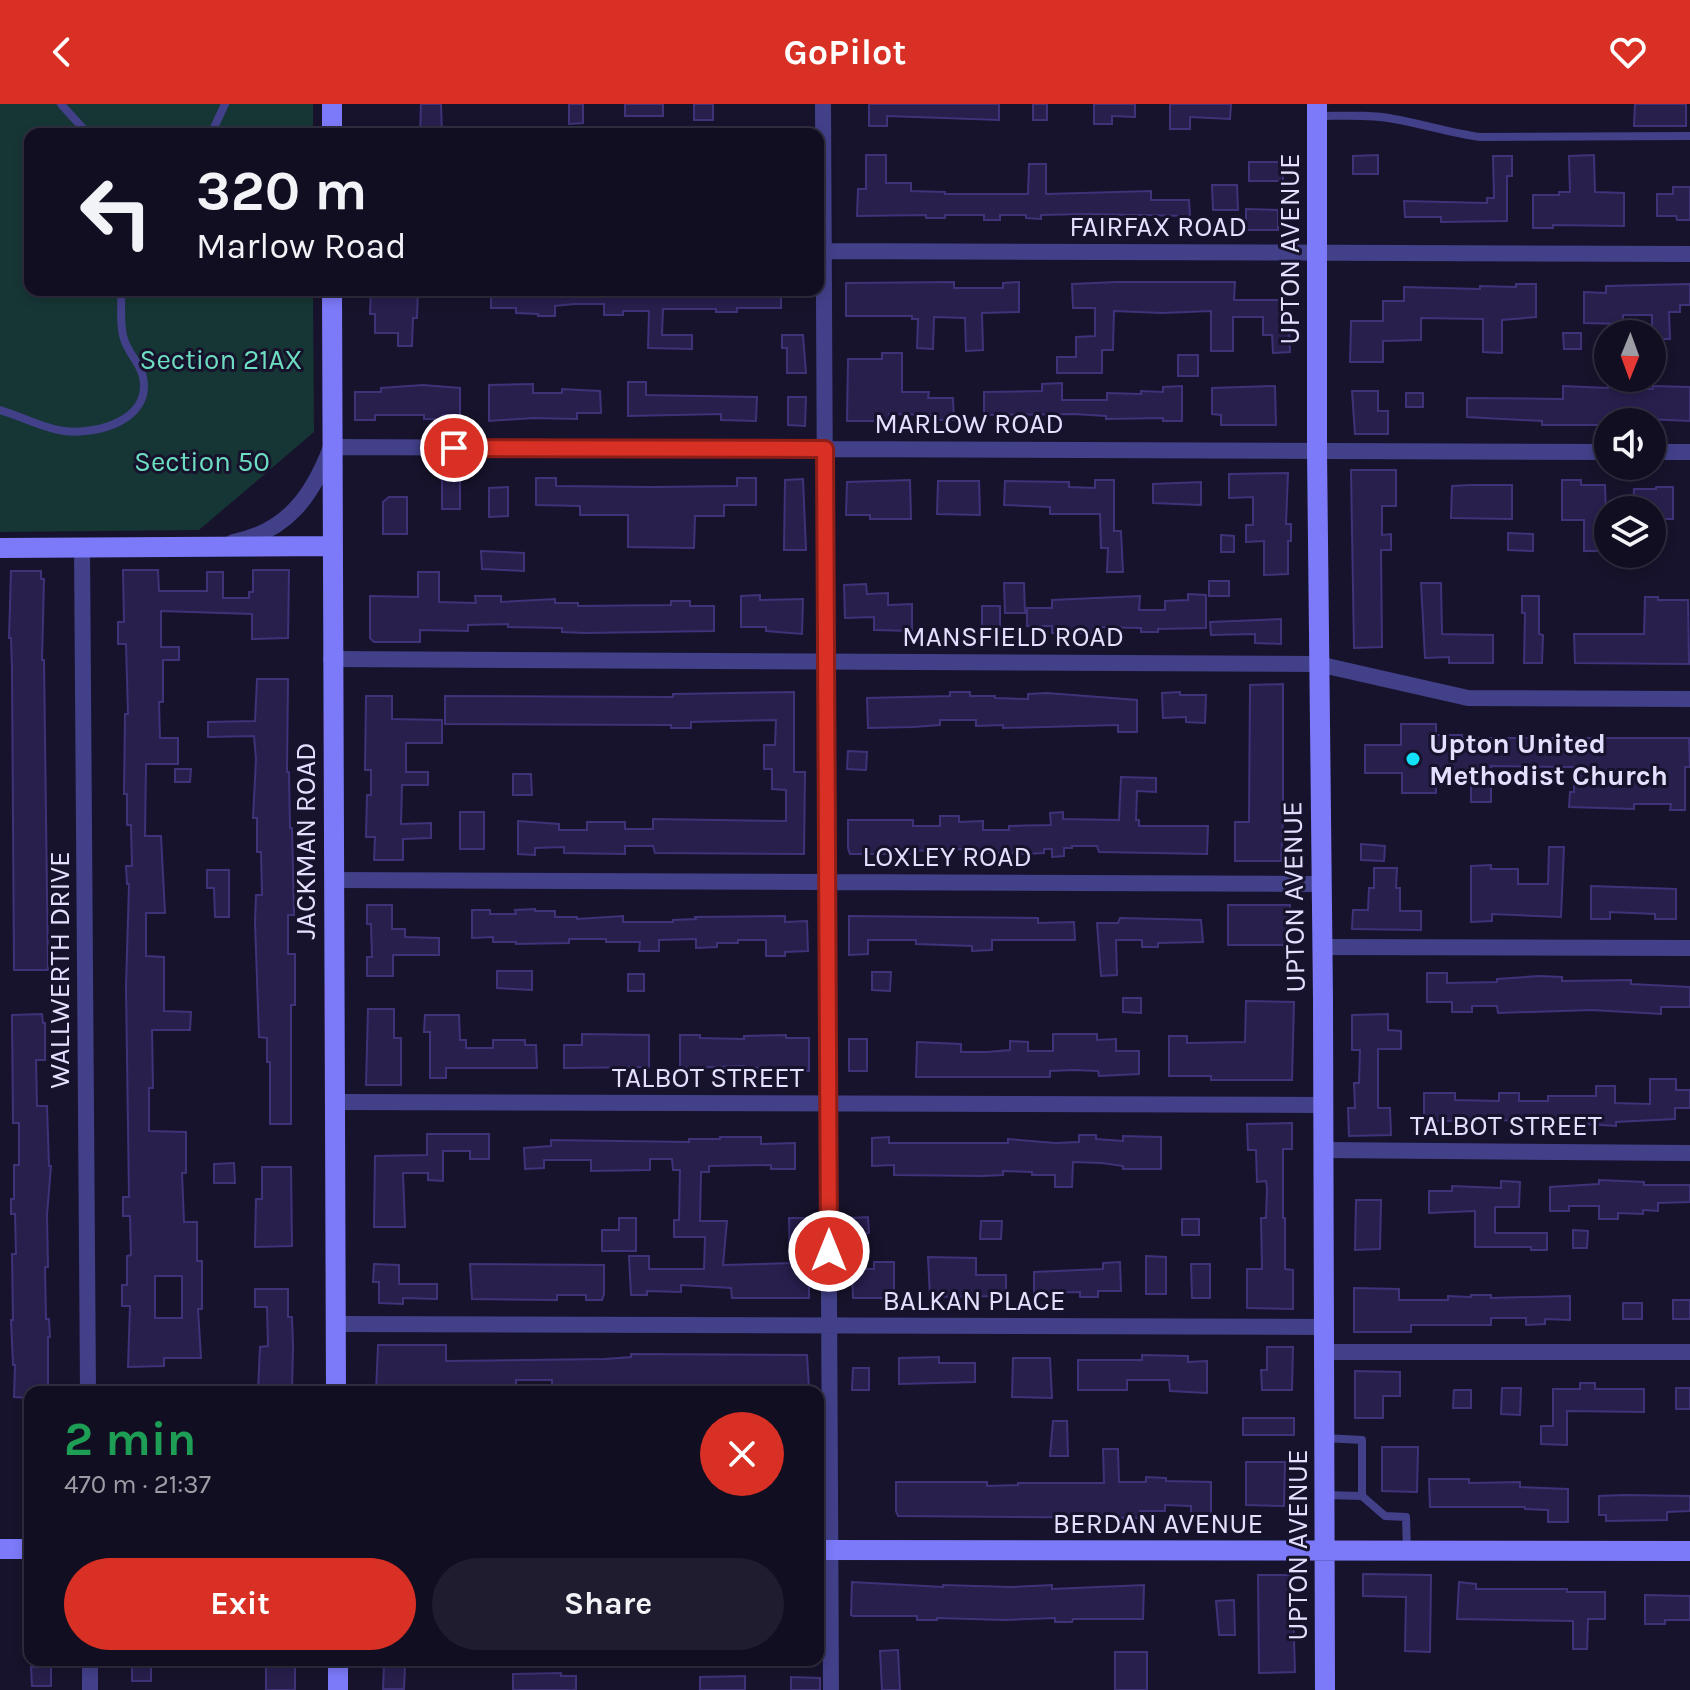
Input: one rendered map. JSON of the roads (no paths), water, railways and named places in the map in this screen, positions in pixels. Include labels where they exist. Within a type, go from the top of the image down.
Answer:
[{"type":"street","points":[[332,104],[332,128]]},
{"type":"street","points":[[823,104],[823,128]]},
{"type":"street","name":"UPTON AVENUE","points":[[1317,110],[1325,1690]]},
{"type":"street","name":"FAIRFAX ROAD","points":[[824,251],[1690,254]]},
{"type":"street","name":"JACKMAN ROAD","points":[[332,296],[336,1386]]},
{"type":"street","points":[[822,296],[829,1326],[824,1550],[831,1690]]},
{"type":"street","points":[[208,547],[243,540],[266,531],[298,508],[316,483],[331,447]]},
{"type":"street","name":"MARLOW ROAD","points":[[331,447],[1594,452]]},
{"type":"street","points":[[1666,452],[1690,452]]},
{"type":"street","points":[[0,548],[331,546]]},
{"type":"street","name":"WALLWERTH DRIVE","points":[[82,547],[88,1386]]},
{"type":"street","name":"MANSFIELD ROAD","points":[[331,659],[1318,664],[1468,698],[1690,699]]},
{"type":"street","name":"LOXLEY ROAD","points":[[333,880],[1321,884]]},
{"type":"street","points":[[1322,947],[1690,948]]},
{"type":"street","name":"TALBOT STREET","points":[[334,1102],[1321,1105]]},
{"type":"street","name":"TALBOT STREET","points":[[1322,1150],[1690,1153]]},
{"type":"street","name":"BALKAN PLACE","points":[[336,1324],[1324,1327]]},
{"type":"street","points":[[1324,1352],[1690,1352]]},
{"type":"street","points":[[0,1549],[24,1549]]},
{"type":"street","name":"BERDAN AVENUE","points":[[824,1550],[1690,1551]]},
{"type":"street","points":[[90,1666],[90,1690]]},
{"type":"street","points":[[338,1666],[338,1690]]},
{"type":"lane","points":[[61,104],[83,128]]},
{"type":"lane","points":[[214,128],[225,104]]},
{"type":"lane","points":[[1317,110],[1393,119],[1480,137],[1690,136]]},
{"type":"lane","points":[[0,410],[54,429],[76,432],[115,424],[133,414],[143,395],[143,376],[123,337],[121,296]]},
{"type":"lane","points":[[1325,1438],[1362,1440],[1362,1496]]},
{"type":"lane","points":[[1325,1495],[1362,1496],[1385,1516],[1406,1517],[1407,1551]]},
{"type":"place","name":"Upton United Methodist Church","points":[[1413,759]]},
{"type":"park label","name":"Section 21AX","points":[[221,359]]},
{"type":"park label","name":"Section 50","points":[[202,461]]}]
